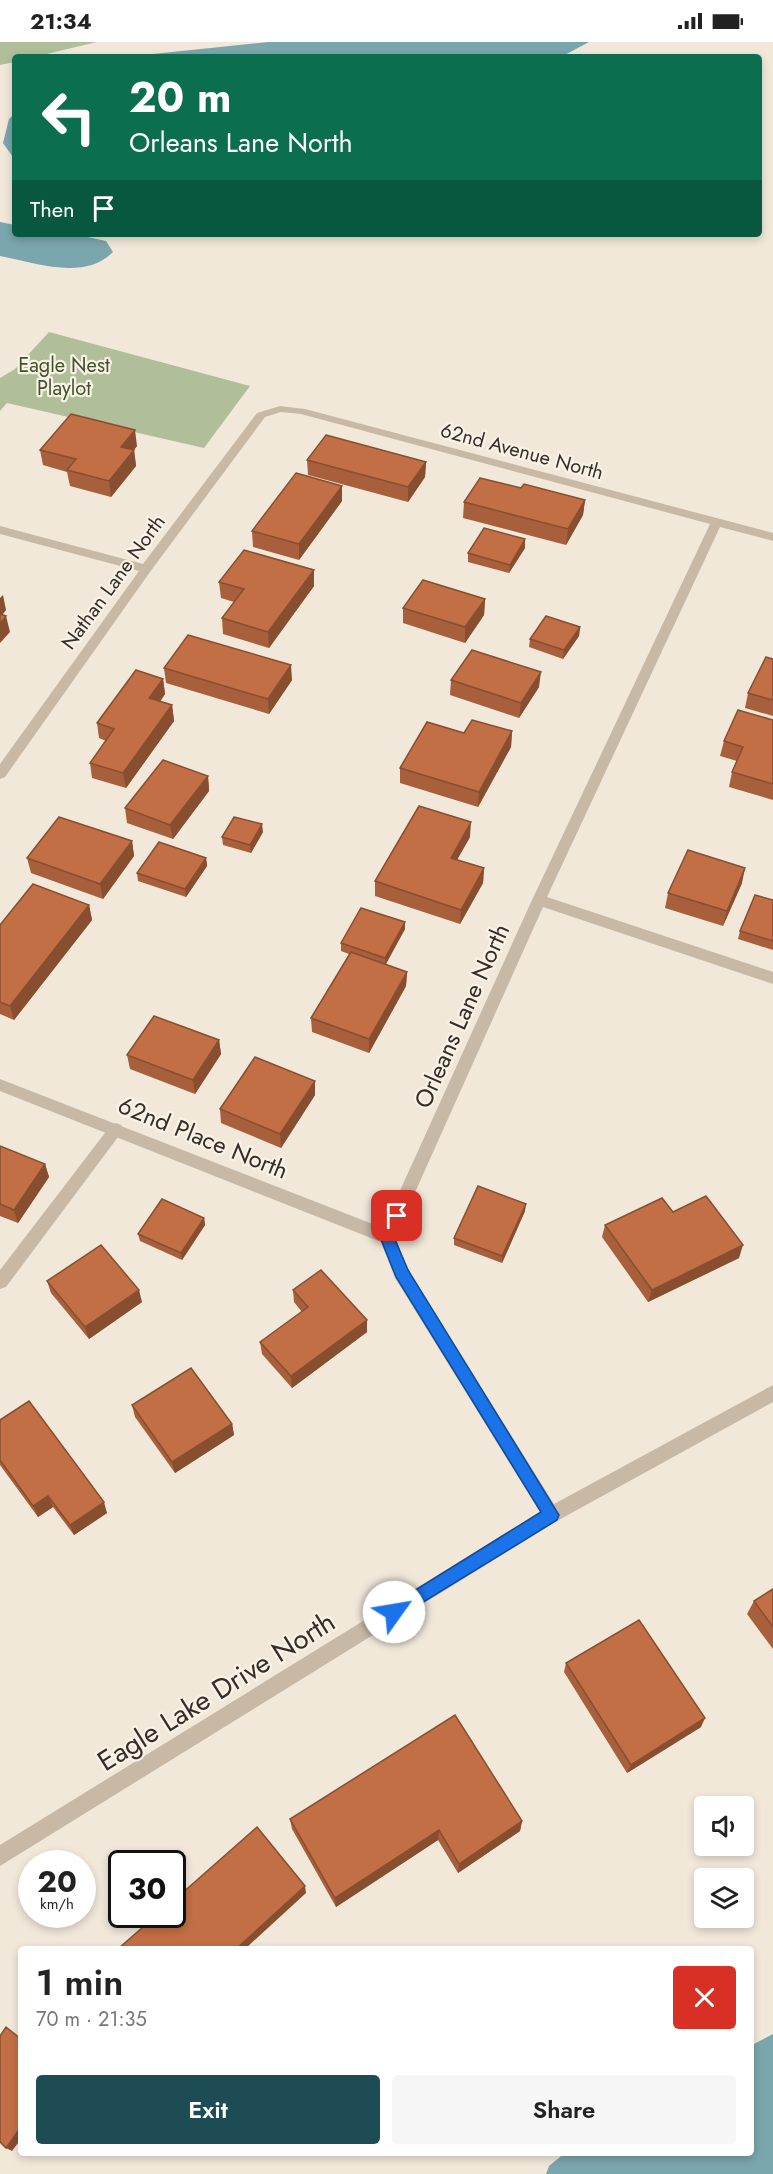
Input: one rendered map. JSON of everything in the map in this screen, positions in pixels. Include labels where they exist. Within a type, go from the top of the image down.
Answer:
[{"type":"street","name":"62nd Avenue North","points":[[261,414],[280,409],[301,411],[773,537]]},
{"type":"street","name":"Nathan Lane North","points":[[0,774],[146,569],[261,414]]},
{"type":"street","name":"Orleans Lane North","points":[[387,1237],[539,900],[717,521]]},
{"type":"street","points":[[0,530],[146,569]]},
{"type":"street","points":[[539,900],[773,978]]},
{"type":"street","name":"62nd Place North","points":[[0,1085],[387,1237]]},
{"type":"street","points":[[0,1281],[116,1129]]},
{"type":"street","points":[[387,1237],[401,1273],[551,1515]]},
{"type":"street","name":"Eagle Lake Drive North","points":[[0,1856],[551,1515],[773,1393]]},
{"type":"green space","points":[[0,42],[97,42],[47,54],[12,54],[12,63],[0,65]]},
{"type":"green space","name":"Eagle Nest Playlot","points":[[49,332],[250,386],[204,448],[7,403],[0,411],[0,378],[15,369]]},
{"type":"water","points":[[269,42],[589,42],[567,54],[153,54]]},
{"type":"water","points":[[12,116],[12,156],[3,143],[9,119]]},
{"type":"water","points":[[0,222],[12,224],[12,237],[88,237],[106,241],[113,252],[102,261],[74,268],[60,268],[0,256]]},
{"type":"water","points":[[773,2034],[773,2174],[546,2174],[549,2166],[561,2156],[754,2156],[754,2044]]},
{"type":"building","points":[[71,414],[135,430],[121,447],[134,450],[109,481],[67,470],[76,459],[40,450]]},
{"type":"building","points":[[326,435],[426,462],[408,487],[307,460]]},
{"type":"building","points":[[296,473],[342,486],[299,544],[252,531]]},
{"type":"building","points":[[480,478],[521,488],[524,484],[585,500],[568,529],[464,502]]},
{"type":"building","points":[[484,528],[525,539],[510,565],[468,553]]},
{"type":"building","points":[[244,550],[314,570],[268,632],[222,618],[244,589],[219,582]]},
{"type":"building","points":[[423,580],[485,599],[465,627],[403,608]]},
{"type":"building","points":[[0,614],[6,616],[0,624]]},
{"type":"building","points":[[546,616],[580,627],[564,650],[530,639]]},
{"type":"building","points":[[188,635],[291,665],[268,699],[164,668]]},
{"type":"building","points":[[472,650],[541,672],[521,703],[451,680]]},
{"type":"building","points":[[766,657],[773,659],[773,700],[748,693]]},
{"type":"building","points":[[136,670],[163,679],[149,698],[172,705],[123,773],[90,763],[114,729],[97,723]]},
{"type":"building","points":[[738,710],[773,720],[773,784],[732,772],[743,747],[724,741]]},
{"type":"building","points":[[472,720],[512,731],[479,792],[400,768],[427,722],[464,733]]},
{"type":"building","points":[[163,760],[208,776],[170,825],[125,808]]},
{"type":"building","points":[[419,806],[471,822],[451,858],[484,868],[461,910],[375,881]]},
{"type":"building","points":[[59,817],[132,841],[100,884],[27,858]]},
{"type":"building","points":[[234,817],[262,824],[250,845],[222,837]]},
{"type":"building","points":[[159,842],[206,858],[185,889],[137,873]]},
{"type":"building","points":[[688,850],[745,868],[727,911],[668,893]]},
{"type":"building","points":[[33,884],[89,905],[10,1006],[0,1002],[0,925]]},
{"type":"building","points":[[755,895],[773,900],[773,941],[740,931]]},
{"type":"building","points":[[361,908],[405,922],[385,958],[341,943]]},
{"type":"building","points":[[351,952],[407,972],[369,1039],[311,1018]]},
{"type":"building","points":[[154,1016],[219,1040],[193,1080],[127,1055]]},
{"type":"building","points":[[255,1057],[315,1081],[280,1134],[220,1109]]},
{"type":"building","points":[[0,1146],[45,1164],[14,1210],[0,1204]]},
{"type":"building","points":[[478,1186],[526,1204],[502,1256],[454,1238]]},
{"type":"building","points":[[706,1196],[743,1245],[652,1290],[605,1225],[662,1198],[673,1212]]},
{"type":"building","points":[[162,1199],[204,1218],[181,1253],[138,1234]]},
{"type":"building","points":[[101,1245],[139,1290],[85,1327],[47,1281]]},
{"type":"building","points":[[321,1270],[367,1320],[291,1376],[260,1342],[308,1307],[293,1290]]},
{"type":"building","points":[[191,1368],[232,1424],[172,1462],[132,1405]]},
{"type":"building","points":[[29,1401],[104,1502],[70,1525],[48,1496],[33,1506],[0,1460],[0,1420]]},
{"type":"building","points":[[773,1589],[773,1627],[754,1601]]},
{"type":"building","points":[[639,1620],[705,1718],[631,1765],[566,1663]]},
{"type":"building","points":[[455,1715],[522,1821],[459,1864],[439,1830],[335,1898],[290,1819]]},
{"type":"building","points":[[257,1827],[305,1886],[239,1946],[121,1946],[142,1928],[186,1928],[186,1890]]},
{"type":"building","points":[[6,2027],[18,2037],[18,2131],[6,2148],[0,2142],[0,2036]]},
{"type":"route","points":[[394,1612],[551,1515],[401,1273],[387,1237],[397,1216]]}]
